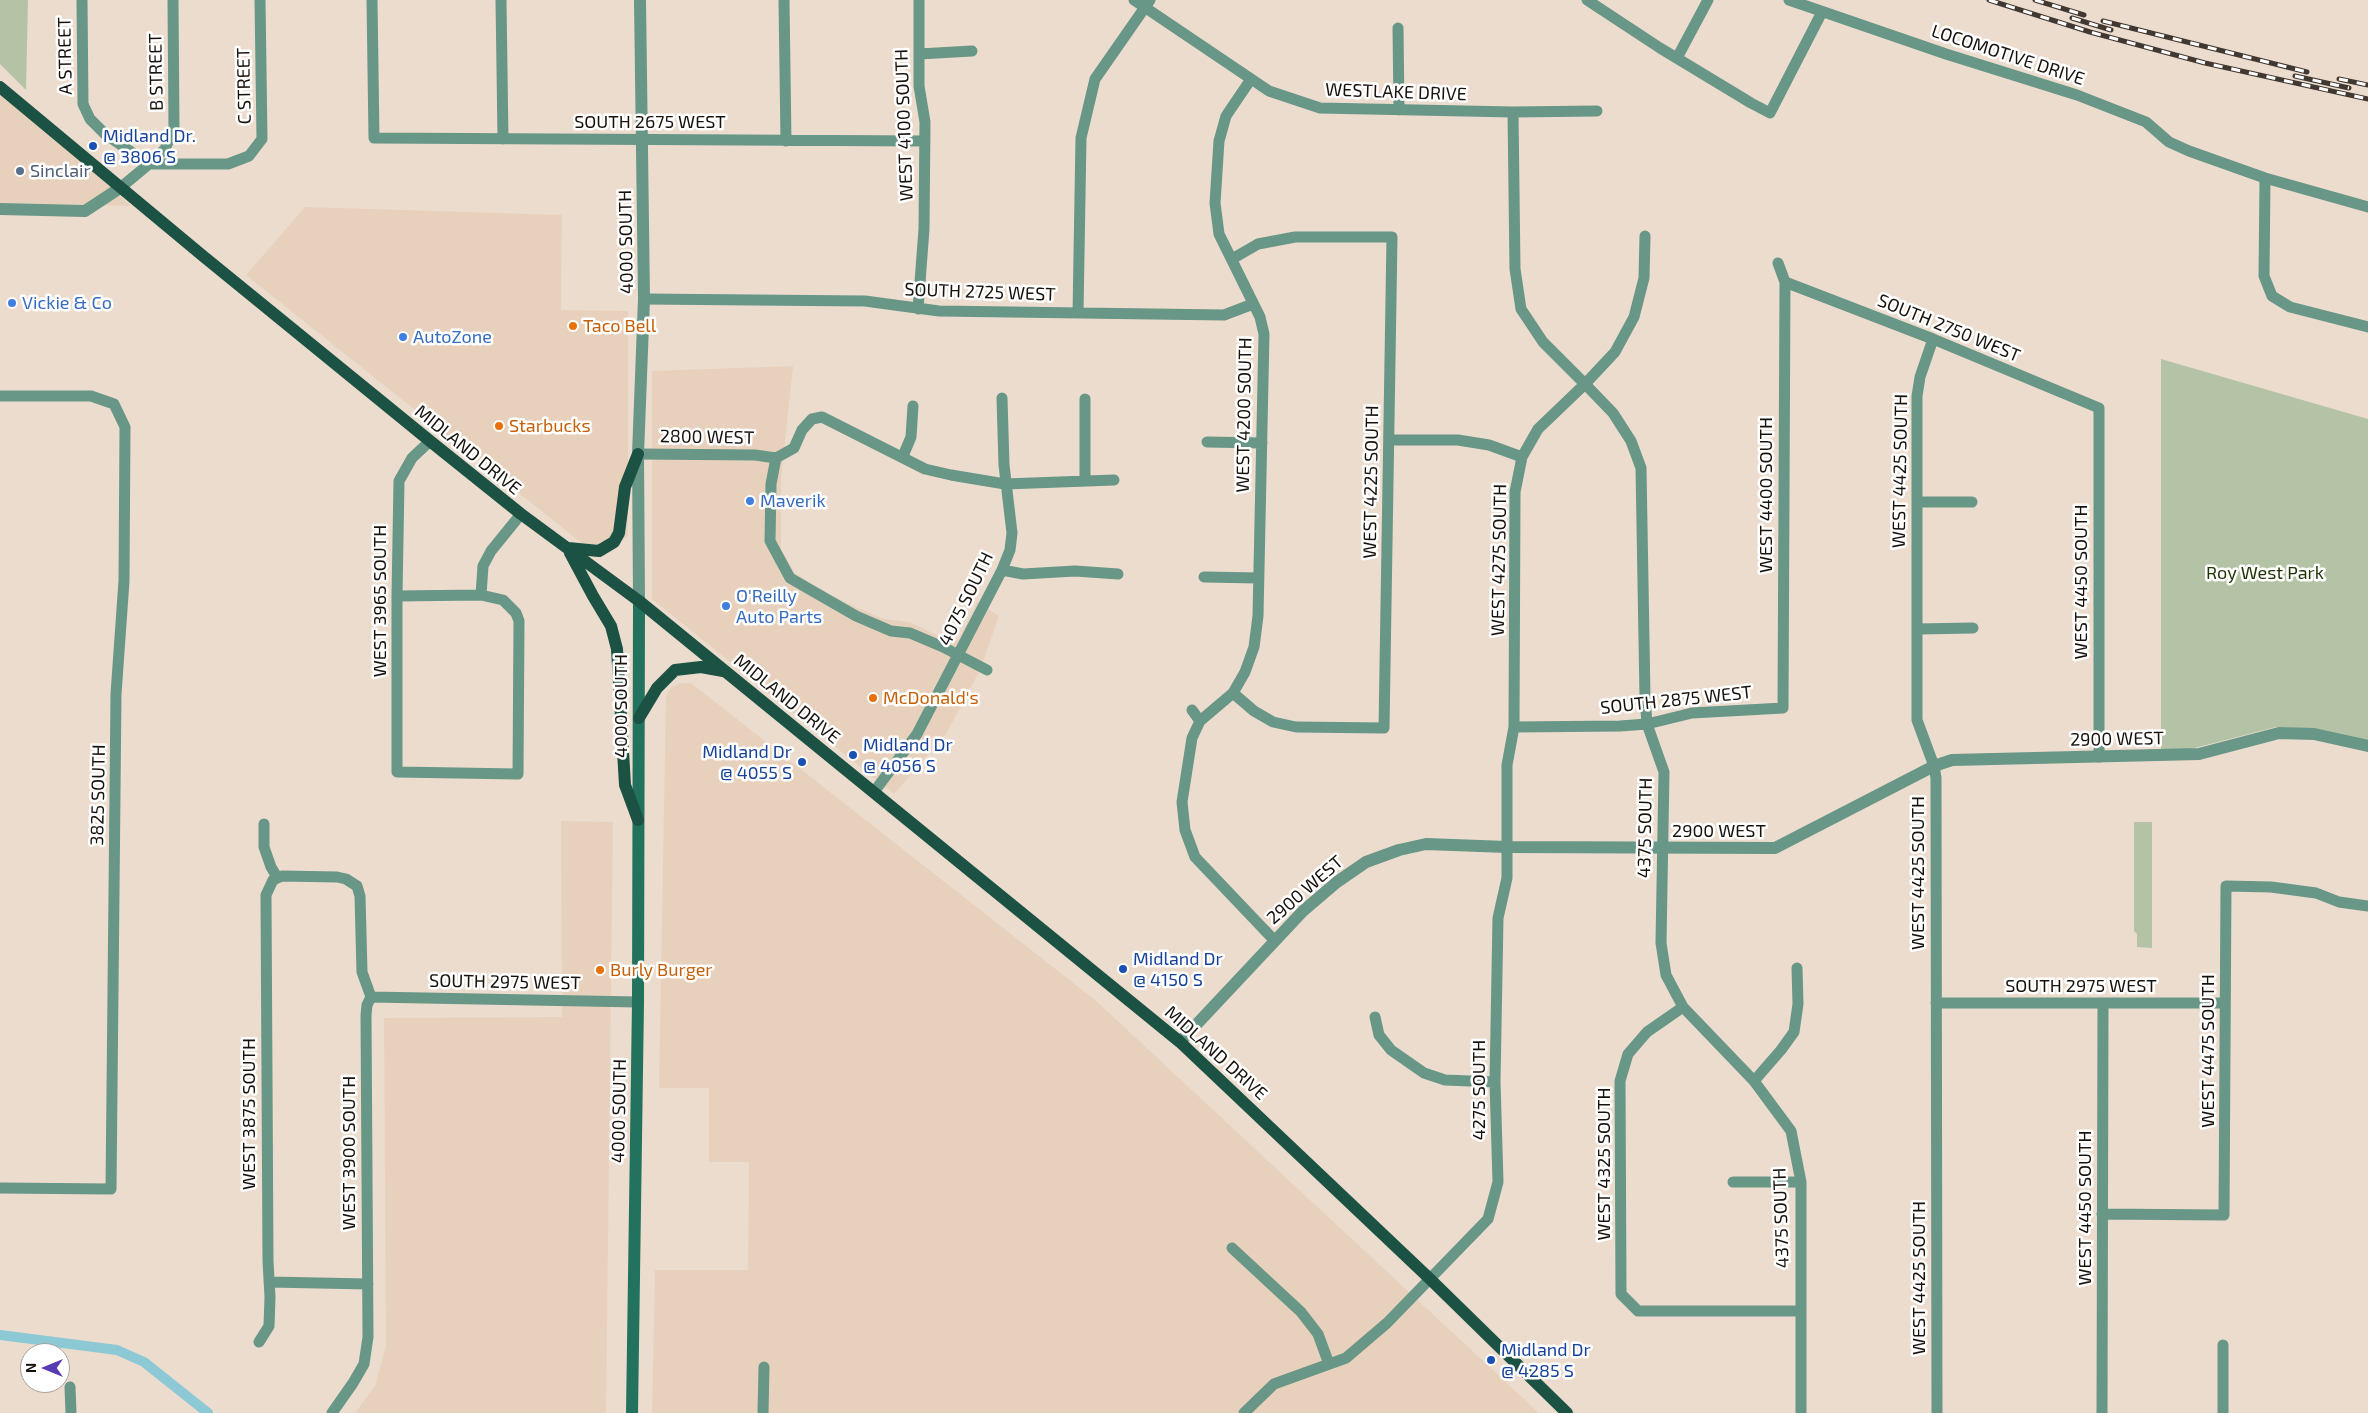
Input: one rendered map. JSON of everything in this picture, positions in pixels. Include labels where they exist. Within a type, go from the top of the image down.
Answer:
[{"type":"main road","name":"MIDLAND DRIVE","points":[[0,87],[120,188],[430,441],[521,514],[640,601],[1180,1042],[1430,1279],[1567,1413]]},
{"type":"main road","points":[[568,548],[599,551],[614,542],[619,533],[624,487],[638,454]]},
{"type":"main road","points":[[568,548],[592,596],[611,626],[617,649],[625,785],[638,820]]},
{"type":"main road","name":"4000 SOUTH","points":[[632,1413],[638,1002],[640,601]]},
{"type":"main road","points":[[639,718],[658,688],[675,670],[701,667],[725,671]]},
{"type":"street","name":"A STREET","points":[[82,0],[83,104],[90,119],[105,134],[149,164]]},
{"type":"street","name":"B STREET","points":[[149,164],[165,149],[174,128],[173,0]]},
{"type":"street","name":"C STREET","points":[[149,164],[228,164],[249,156],[262,139],[260,0]]},
{"type":"street","name":"SOUTH 2675 WEST","points":[[372,0],[374,138],[925,142]]},
{"type":"street","points":[[501,0],[503,139]]},
{"type":"street","name":"4000 SOUTH","points":[[640,0],[644,299],[638,454],[640,601]]},
{"type":"street","points":[[784,0],[786,141]]},
{"type":"street","name":"WEST 4100 SOUTH","points":[[918,309],[924,229],[925,142],[925,122],[919,86],[919,0]]},
{"type":"street","name":"WESTLAKE DRIVE","points":[[1134,0],[1148,4],[1269,91],[1320,108],[1514,112],[1597,111]]},
{"type":"street","points":[[1587,0],[1676,58],[1770,113],[1822,12]]},
{"type":"street","points":[[1676,58],[1708,0]]},
{"type":"street","name":"LOCOMOTIVE DRIVE","points":[[1790,0],[2077,95],[2146,122],[2169,142],[2209,158],[2265,178],[2368,207]]},
{"type":"street","points":[[1078,313],[1081,138],[1095,80],[1148,4]]},
{"type":"street","points":[[1398,28],[1399,110]]},
{"type":"street","points":[[919,54],[972,51]]},
{"type":"street","name":"WEST 4200 SOUTH","points":[[1200,720],[1233,693],[1245,672],[1254,647],[1258,616],[1264,334],[1253,304],[1219,234],[1215,203],[1219,142],[1226,116],[1250,79]]},
{"type":"street","points":[[1514,112],[1515,269],[1521,310],[1543,342],[1585,384],[1615,352],[1634,318],[1644,278],[1645,236]]},
{"type":"street","points":[[0,208],[85,211],[120,188],[149,164]]},
{"type":"street","points":[[2265,178],[2264,276],[2272,296],[2290,307],[2368,327]]},
{"type":"street","name":"WEST 4225 SOUTH","points":[[1232,259],[1258,244],[1295,237],[1392,237],[1384,728],[1296,727],[1273,722],[1254,711],[1233,693]]},
{"type":"street","points":[[1778,263],[1785,282]]},
{"type":"street","name":"SOUTH 2750 WEST","points":[[1785,282],[1933,339],[2099,408]]},
{"type":"street","name":"WEST 4400 SOUTH","points":[[1783,708],[1785,282]]},
{"type":"street","name":"SOUTH 2725 WEST","points":[[644,299],[865,301],[918,309],[1224,315],[1253,304]]},
{"type":"street","name":"WEST 4425 SOUTH","points":[[1933,339],[1920,377],[1917,396],[1917,720],[1934,766],[1937,1413]]},
{"type":"street","name":"WEST 4275 SOUTH","points":[[1507,878],[1507,765],[1514,727],[1515,492],[1522,457],[1538,429],[1585,384]]},
{"type":"street","name":"4375 SOUTH","points":[[1585,384],[1613,413],[1631,441],[1641,468],[1644,687],[1647,724],[1664,772],[1660,942],[1666,975],[1683,1007],[1754,1081],[1791,1131],[1801,1182],[1801,1413]]},
{"type":"street","name":"3825 SOUTH","points":[[0,396],[91,396],[114,404],[125,427],[124,582],[116,694],[111,1189],[0,1188]]},
{"type":"street","name":"4075 SOUTH","points":[[874,792],[917,734],[1002,570],[1010,550],[1012,533],[1005,484],[1002,398]]},
{"type":"street","points":[[1085,480],[1086,399]]},
{"type":"street","points":[[903,456],[911,437],[912,406]]},
{"type":"street","name":"WEST 4450 SOUTH","points":[[2099,408],[2099,757]]},
{"type":"street","points":[[987,670],[910,633],[890,631],[856,616],[790,578],[770,541],[771,484],[776,458],[794,448],[802,430],[812,419],[822,417],[926,469],[951,476],[1005,484],[1114,480]]},
{"type":"street","points":[[1390,440],[1458,440],[1489,445],[1522,457]]},
{"type":"street","name":"WEST 3965 SOUTH","points":[[430,441],[412,458],[399,481],[397,772],[518,774],[519,621],[511,606],[503,600],[481,595]]},
{"type":"street","points":[[1207,442],[1262,442]]},
{"type":"street","name":"2800 WEST","points":[[638,454],[755,455],[776,458]]},
{"type":"street","points":[[1917,502],[1972,502]]},
{"type":"street","points":[[397,596],[481,595],[483,566],[491,551],[521,514]]},
{"type":"street","points":[[1002,570],[1023,574],[1075,571],[1118,574]]},
{"type":"street","points":[[1204,577],[1258,578]]},
{"type":"street","points":[[1917,629],[1973,628]]},
{"type":"street","name":"SOUTH 2875 WEST","points":[[1514,727],[1620,726],[1647,724],[1692,713],[1783,708]]},
{"type":"street","points":[[1192,710],[1200,720],[1190,752],[1182,802],[1185,830],[1194,857],[1274,940]]},
{"type":"street","name":"2900 WEST","points":[[1180,1042],[1274,940],[1336,882],[1366,862],[1399,850],[1426,844],[1507,847],[1776,848],[1934,766],[1952,760],[2199,754],[2280,733],[2314,734],[2368,746]]},
{"type":"street","points":[[264,824],[264,847],[273,881],[282,876],[337,877],[346,879],[357,886],[360,896],[362,972],[371,997]]},
{"type":"street","name":"4275 SOUTH","points":[[1244,1413],[1274,1384],[1346,1358],[1387,1323],[1488,1219],[1498,1182],[1495,1082],[1498,918],[1507,878]]},
{"type":"street","name":"WEST 3875 SOUTH","points":[[259,1342],[269,1326],[266,895],[273,881]]},
{"type":"street","name":"WEST 4475 SOUTH","points":[[2102,1214],[2224,1215],[2226,886],[2289,890],[2316,894],[2338,902],[2368,906]]},
{"type":"street","points":[[1754,1081],[1794,1032],[1798,1004],[1798,968]]},
{"type":"street","name":"SOUTH 2975 WEST","points":[[371,997],[638,1002]]},
{"type":"street","name":"WEST 3900 SOUTH","points":[[332,1413],[364,1364],[368,1337],[366,1015],[371,997]]},
{"type":"street","name":"SOUTH 2975 WEST","points":[[1936,1003],[2225,1003]]},
{"type":"street","name":"WEST 4450 SOUTH","points":[[2102,1413],[2103,1003]]},
{"type":"street","name":"WEST 4325 SOUTH","points":[[1683,1007],[1647,1032],[1628,1054],[1620,1081],[1621,1294],[1638,1311],[1801,1311]]},
{"type":"street","points":[[1375,1017],[1379,1035],[1391,1050],[1424,1073],[1445,1080],[1495,1082]]},
{"type":"street","points":[[1733,1182],[1801,1182]]},
{"type":"street","points":[[1232,1248],[1301,1312],[1318,1334],[1329,1364]]},
{"type":"street","points":[[269,1282],[368,1284]]},
{"type":"street","points":[[2223,1344],[2223,1413]]},
{"type":"street","points":[[763,1413],[764,1367]]},
{"type":"street","points":[[70,1387],[71,1413]]},
{"type":"shaded area","points":[[0,87],[131,206],[0,203]]},
{"type":"shaded area","points":[[305,207],[562,215],[561,310],[628,311],[628,536],[599,557],[246,275]]},
{"type":"shaded area","points":[[793,366],[781,480],[781,549],[794,572],[817,588],[853,606],[884,619],[910,622],[951,642],[959,639],[977,602],[999,616],[980,670],[946,734],[894,794],[652,599],[652,371]]},
{"type":"shaded area","points":[[681,683],[691,683],[1095,1000],[1539,1413],[652,1413],[655,1270],[748,1270],[749,1162],[709,1162],[709,1088],[659,1088],[666,696],[671,687]]},
{"type":"shaded area","points":[[561,821],[613,822],[606,1413],[355,1413],[375,1386],[386,1346],[384,1018],[562,1017]]},
{"type":"green space","points":[[0,0],[28,0],[26,90],[0,64]]},
{"type":"green space","name":"Roy West Park","points":[[2161,359],[2368,419],[2368,742],[2308,729],[2276,727],[2187,750],[2161,750]]},
{"type":"green space","points":[[2134,822],[2152,822],[2152,948],[2137,947],[2137,934],[2134,931]]},
{"type":"waterway","points":[[0,1335],[117,1350],[144,1362],[208,1413]]},
{"type":"railway","points":[[1989,0],[2090,32],[2205,63],[2368,99]]},
{"type":"railway","points":[[2035,0],[2084,15]]},
{"type":"railway","points":[[2072,18],[2111,30]]},
{"type":"railway","points":[[2103,21],[2307,72]]},
{"type":"railway","points":[[2295,76],[2349,88]]},
{"type":"railway","points":[[2339,79],[2368,85]]},
{"type":"place","name":"Midland Dr. @ 3806 S","points":[[93,146]]},
{"type":"place","name":"Sinclair","points":[[20,171]]},
{"type":"place","name":"Vickie & Co","points":[[12,303]]},
{"type":"place","name":"Taco Bell","points":[[573,326]]},
{"type":"place","name":"AutoZone","points":[[403,337]]},
{"type":"place","name":"Starbucks","points":[[499,426]]},
{"type":"place","name":"Maverik","points":[[750,501]]},
{"type":"place","name":"O'Reilly Auto Parts","points":[[726,606]]},
{"type":"place","name":"McDonald's","points":[[873,698]]},
{"type":"place","name":"Midland Dr @ 4056 S","points":[[853,755]]},
{"type":"place","name":"Midland Dr @ 4055 S","points":[[802,762]]},
{"type":"place","name":"Midland Dr @ 4150 S","points":[[1123,969]]},
{"type":"place","name":"Burly Burger","points":[[600,970]]},
{"type":"place","name":"Midland Dr @ 4285 S","points":[[1491,1360]]}]
